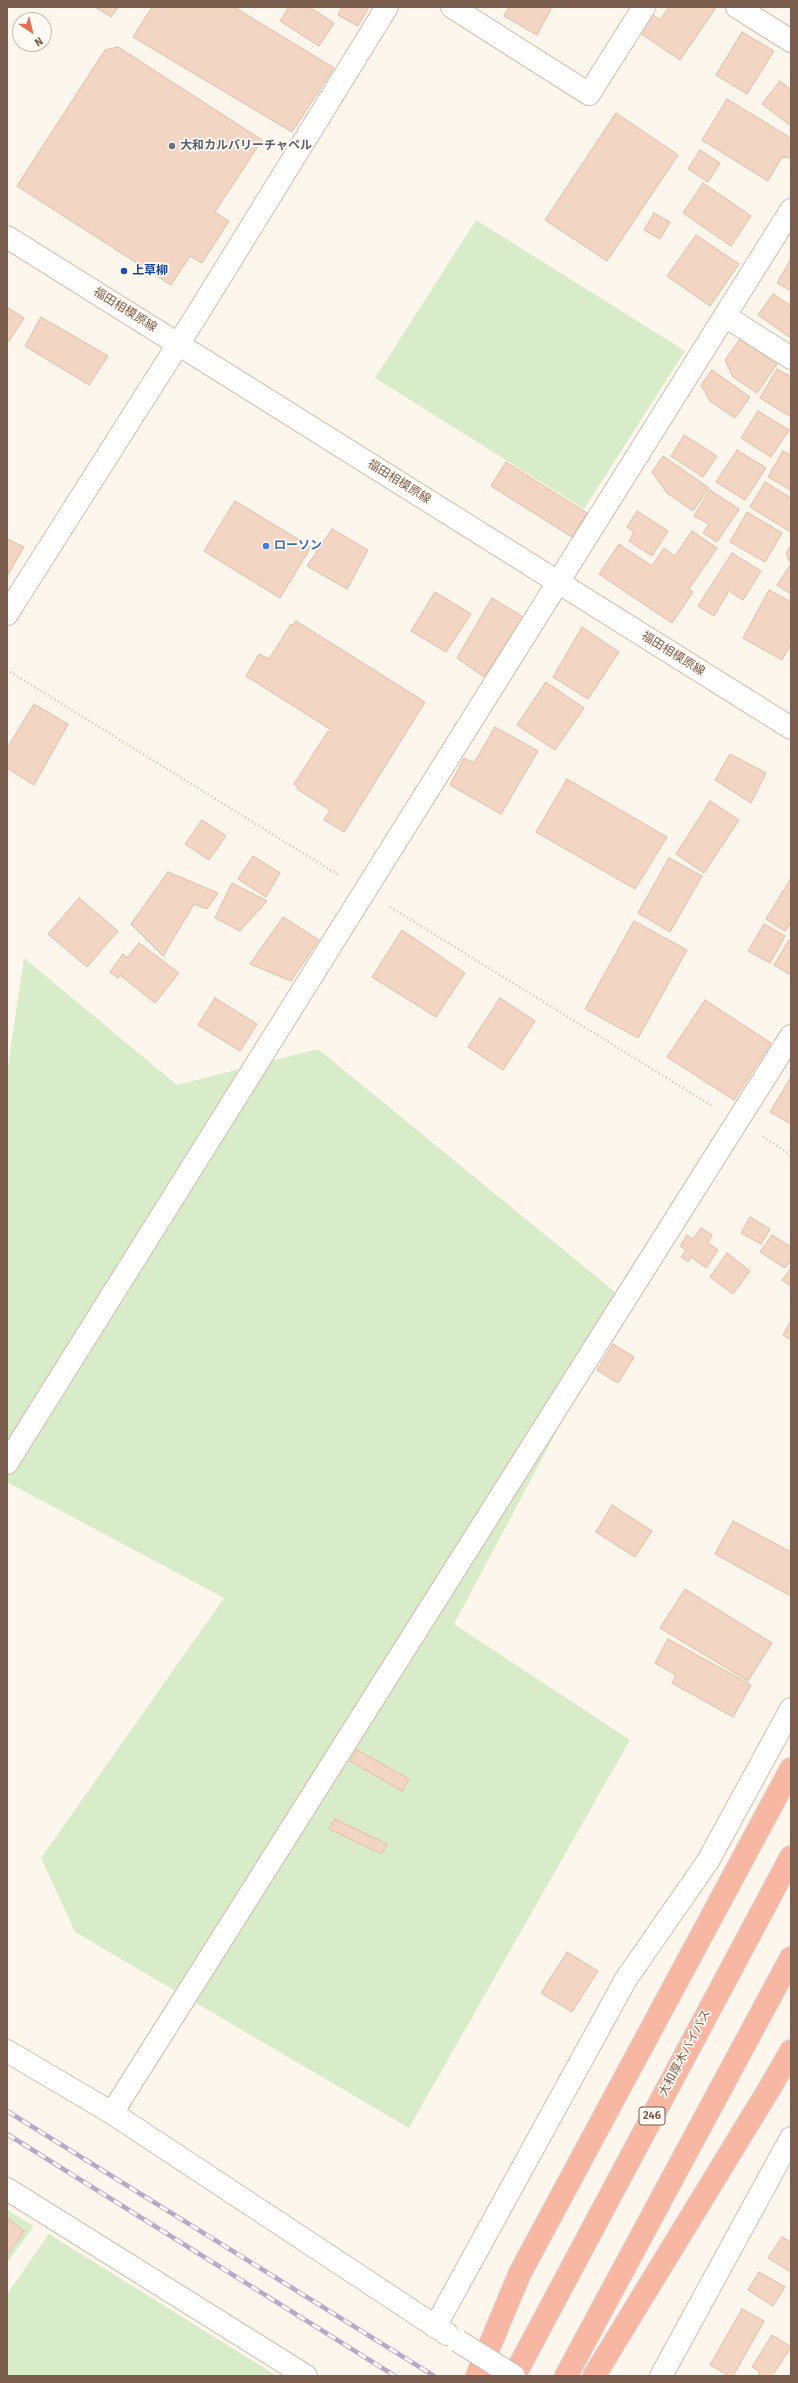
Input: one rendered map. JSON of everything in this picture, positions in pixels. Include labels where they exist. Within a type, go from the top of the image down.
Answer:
[{"type":"highway","points":[[477,2376],[520,2273],[791,1769]]},
{"type":"highway","name":"大和厚木バイパス","points":[[514,2376],[791,1857]]},
{"type":"highway","points":[[566,2376],[791,1958]]},
{"type":"highway","points":[[594,2376],[772,2086],[791,2051]]},
{"type":"street","points":[[7,614],[387,7]]},
{"type":"street","points":[[452,7],[589,94],[644,7]]},
{"type":"street","points":[[738,7],[791,41]]},
{"type":"street","points":[[7,1463],[791,210]]},
{"type":"street","name":"福田相模原線","points":[[7,237],[791,728]]},
{"type":"street","points":[[725,316],[791,358]]},
{"type":"street","points":[[112,2113],[791,1036]]},
{"type":"street","points":[[435,2327],[626,1979],[708,1861],[791,1709]]},
{"type":"street","points":[[7,2051],[112,2113],[435,2327],[514,2376]]},
{"type":"street","points":[[661,2376],[791,2138]]},
{"type":"street","points":[[7,2189],[306,2376]]},
{"type":"path","points":[[7,670],[791,1155]]},
{"type":"green space","points":[[476,220],[685,351],[584,509],[375,378]]},
{"type":"green space","points":[[24,958],[177,1085],[318,1049],[626,1301],[454,1624],[630,1740],[409,2128],[75,1932],[41,1858],[224,1598],[7,1482],[7,1073]]},
{"type":"green space","points":[[7,2210],[34,2226],[7,2263]]},
{"type":"green space","points":[[49,2234],[277,2376],[7,2376],[7,2294]]},
{"type":"building","points":[[95,7],[118,7],[111,17]]},
{"type":"building","points":[[152,7],[234,7],[334,68],[292,132],[133,37]]},
{"type":"building","points":[[289,7],[309,7],[334,23],[319,46],[280,21]]},
{"type":"building","points":[[342,7],[369,7],[358,26],[338,15]]},
{"type":"building","points":[[509,7],[552,7],[537,35],[504,16]]},
{"type":"building","points":[[669,7],[712,7],[715,9],[680,60],[640,33],[652,14],[660,20]]},
{"type":"building","points":[[742,32],[774,51],[747,94],[716,75]]},
{"type":"building","points":[[118,47],[262,140],[215,212],[229,221],[202,263],[190,256],[171,285],[17,186],[105,50]]},
{"type":"building","points":[[780,81],[791,90],[791,126],[762,104]]},
{"type":"building","points":[[727,99],[791,138],[791,158],[782,157],[768,181],[702,140]]},
{"type":"building","points":[[616,113],[678,155],[607,261],[545,220]]},
{"type":"building","points":[[700,150],[720,163],[708,182],[688,169]]},
{"type":"building","points":[[703,183],[751,216],[731,246],[683,213]]},
{"type":"building","points":[[654,213],[670,222],[660,239],[644,230]]},
{"type":"building","points":[[696,235],[739,264],[710,306],[667,276]]},
{"type":"building","points":[[791,259],[791,291],[777,283]]},
{"type":"building","points":[[773,294],[791,306],[791,338],[758,315]]},
{"type":"building","points":[[7,307],[24,318],[7,344]]},
{"type":"building","points":[[41,317],[108,356],[89,385],[25,346]]},
{"type":"building","points":[[740,339],[777,364],[757,393],[733,377],[725,360]]},
{"type":"building","points":[[777,369],[791,377],[791,417],[760,398]]},
{"type":"building","points":[[712,370],[750,397],[735,418],[710,401],[701,385]]},
{"type":"building","points":[[758,411],[789,430],[771,457],[741,438]]},
{"type":"building","points":[[684,435],[717,456],[703,477],[671,456]]},
{"type":"building","points":[[737,450],[766,468],[745,500],[716,482]]},
{"type":"building","points":[[783,451],[791,455],[791,490],[768,477]]},
{"type":"building","points":[[663,456],[709,488],[693,511],[667,493],[652,472]]},
{"type":"building","points":[[506,462],[587,513],[572,537],[491,486]]},
{"type":"building","points":[[765,482],[791,498],[791,532],[750,507]]},
{"type":"building","points":[[710,490],[739,509],[717,542],[703,533],[709,524],[694,516]]},
{"type":"building","points":[[235,501],[311,547],[280,598],[204,551]]},
{"type":"building","points":[[637,511],[668,531],[652,556],[629,541],[634,532],[627,527]]},
{"type":"building","points":[[747,512],[782,533],[765,562],[730,542]]},
{"type":"building","points":[[332,529],[368,550],[347,589],[307,566]]},
{"type":"building","points":[[692,531],[717,548],[689,589],[693,592],[672,623],[599,574],[619,544],[652,566],[664,548],[675,556]]},
{"type":"building","points":[[7,539],[24,547],[7,576]]},
{"type":"building","points":[[791,545],[791,564],[786,554]]},
{"type":"building","points":[[732,553],[761,571],[743,600],[729,591],[714,616],[698,606]]},
{"type":"building","points":[[791,564],[791,594],[777,585]]},
{"type":"building","points":[[769,590],[791,602],[791,644],[782,660],[743,638]]},
{"type":"building","points":[[435,592],[471,614],[446,652],[411,631]]},
{"type":"building","points":[[492,598],[523,617],[484,677],[457,658]]},
{"type":"building","points":[[296,621],[425,702],[344,832],[324,820],[330,810],[297,789],[298,787],[294,784],[328,731],[332,733],[333,731],[246,676],[259,654],[269,659],[291,624],[293,626]]},
{"type":"building","points":[[582,627],[619,652],[588,699],[553,677]]},
{"type":"building","points":[[546,682],[584,708],[555,750],[517,725]]},
{"type":"building","points":[[34,704],[68,724],[34,785],[7,768],[7,748]]},
{"type":"building","points":[[495,727],[538,751],[501,814],[450,785],[464,758],[474,763]]},
{"type":"building","points":[[730,754],[766,773],[751,803],[715,780]]},
{"type":"building","points":[[567,779],[667,837],[635,889],[536,832]]},
{"type":"building","points":[[710,801],[739,820],[704,873],[676,854]]},
{"type":"building","points":[[202,820],[226,836],[209,860],[185,844]]},
{"type":"building","points":[[253,856],[280,873],[266,897],[238,879]]},
{"type":"building","points":[[669,858],[702,876],[670,932],[638,913]]},
{"type":"building","points":[[168,872],[218,893],[207,909],[194,904],[163,956],[131,924]]},
{"type":"building","points":[[791,878],[791,922],[785,931],[766,919]]},
{"type":"building","points":[[232,883],[267,901],[240,931],[215,918]]},
{"type":"building","points":[[79,898],[118,931],[87,967],[48,934]]},
{"type":"building","points":[[283,917],[319,940],[291,981],[250,964]]},
{"type":"building","points":[[634,921],[687,950],[638,1038],[585,1009]]},
{"type":"building","points":[[764,924],[785,936],[770,963],[748,951]]},
{"type":"building","points":[[402,930],[465,973],[436,1017],[372,977]]},
{"type":"building","points":[[789,940],[791,941],[791,975],[774,965]]},
{"type":"building","points":[[139,943],[179,973],[155,1003],[120,975],[118,978],[110,972],[123,954],[127,958]]},
{"type":"building","points":[[215,998],[257,1024],[240,1051],[198,1025]]},
{"type":"building","points":[[500,998],[535,1021],[503,1070],[468,1047]]},
{"type":"building","points":[[705,1000],[771,1043],[734,1100],[667,1057]]},
{"type":"building","points":[[791,1077],[791,1124],[770,1112]]},
{"type":"building","points":[[750,1217],[770,1229],[761,1244],[741,1233]]},
{"type":"building","points":[[701,1228],[712,1235],[708,1243],[718,1250],[706,1268],[691,1257],[688,1262],[681,1257],[686,1250],[680,1246],[687,1235],[693,1239]]},
{"type":"building","points":[[772,1235],[791,1247],[791,1260],[785,1268],[760,1252]]},
{"type":"building","points":[[727,1253],[750,1271],[733,1294],[710,1277]]},
{"type":"building","points":[[791,1268],[791,1286],[782,1280]]},
{"type":"building","points":[[791,1321],[791,1340],[783,1335]]},
{"type":"building","points":[[613,1344],[634,1357],[618,1383],[597,1370]]},
{"type":"building","points":[[612,1505],[652,1531],[635,1557],[596,1532]]},
{"type":"building","points":[[733,1521],[791,1552],[791,1596],[715,1554]]},
{"type":"building","points":[[685,1589],[772,1643],[748,1681],[660,1628]]},
{"type":"building","points":[[668,1639],[751,1685],[733,1717],[672,1683],[676,1675],[655,1663]]},
{"type":"building","points":[[357,1750],[409,1779],[402,1791],[350,1761]]},
{"type":"building","points":[[335,1819],[387,1844],[382,1854],[329,1829]]},
{"type":"building","points":[[567,1952],[598,1971],[572,2012],[541,1993]]},
{"type":"building","points":[[7,2218],[24,2231],[7,2256]]},
{"type":"building","points":[[782,2237],[791,2242],[791,2272],[768,2258]]},
{"type":"building","points":[[759,2272],[785,2287],[773,2306],[748,2290]]},
{"type":"building","points":[[742,2309],[764,2321],[733,2376],[729,2376],[710,2365]]},
{"type":"building","points":[[772,2335],[791,2347],[772,2376],[758,2376],[760,2372],[752,2367]]},
{"type":"railway","points":[[7,2111],[434,2376]]},
{"type":"railway","points":[[7,2134],[395,2376]]},
{"type":"place","name":"大和カルバリーチャペル","points":[[172,146]]},
{"type":"place","name":"上草柳","points":[[124,271]]},
{"type":"place","name":"ローソン","points":[[266,546]]}]
